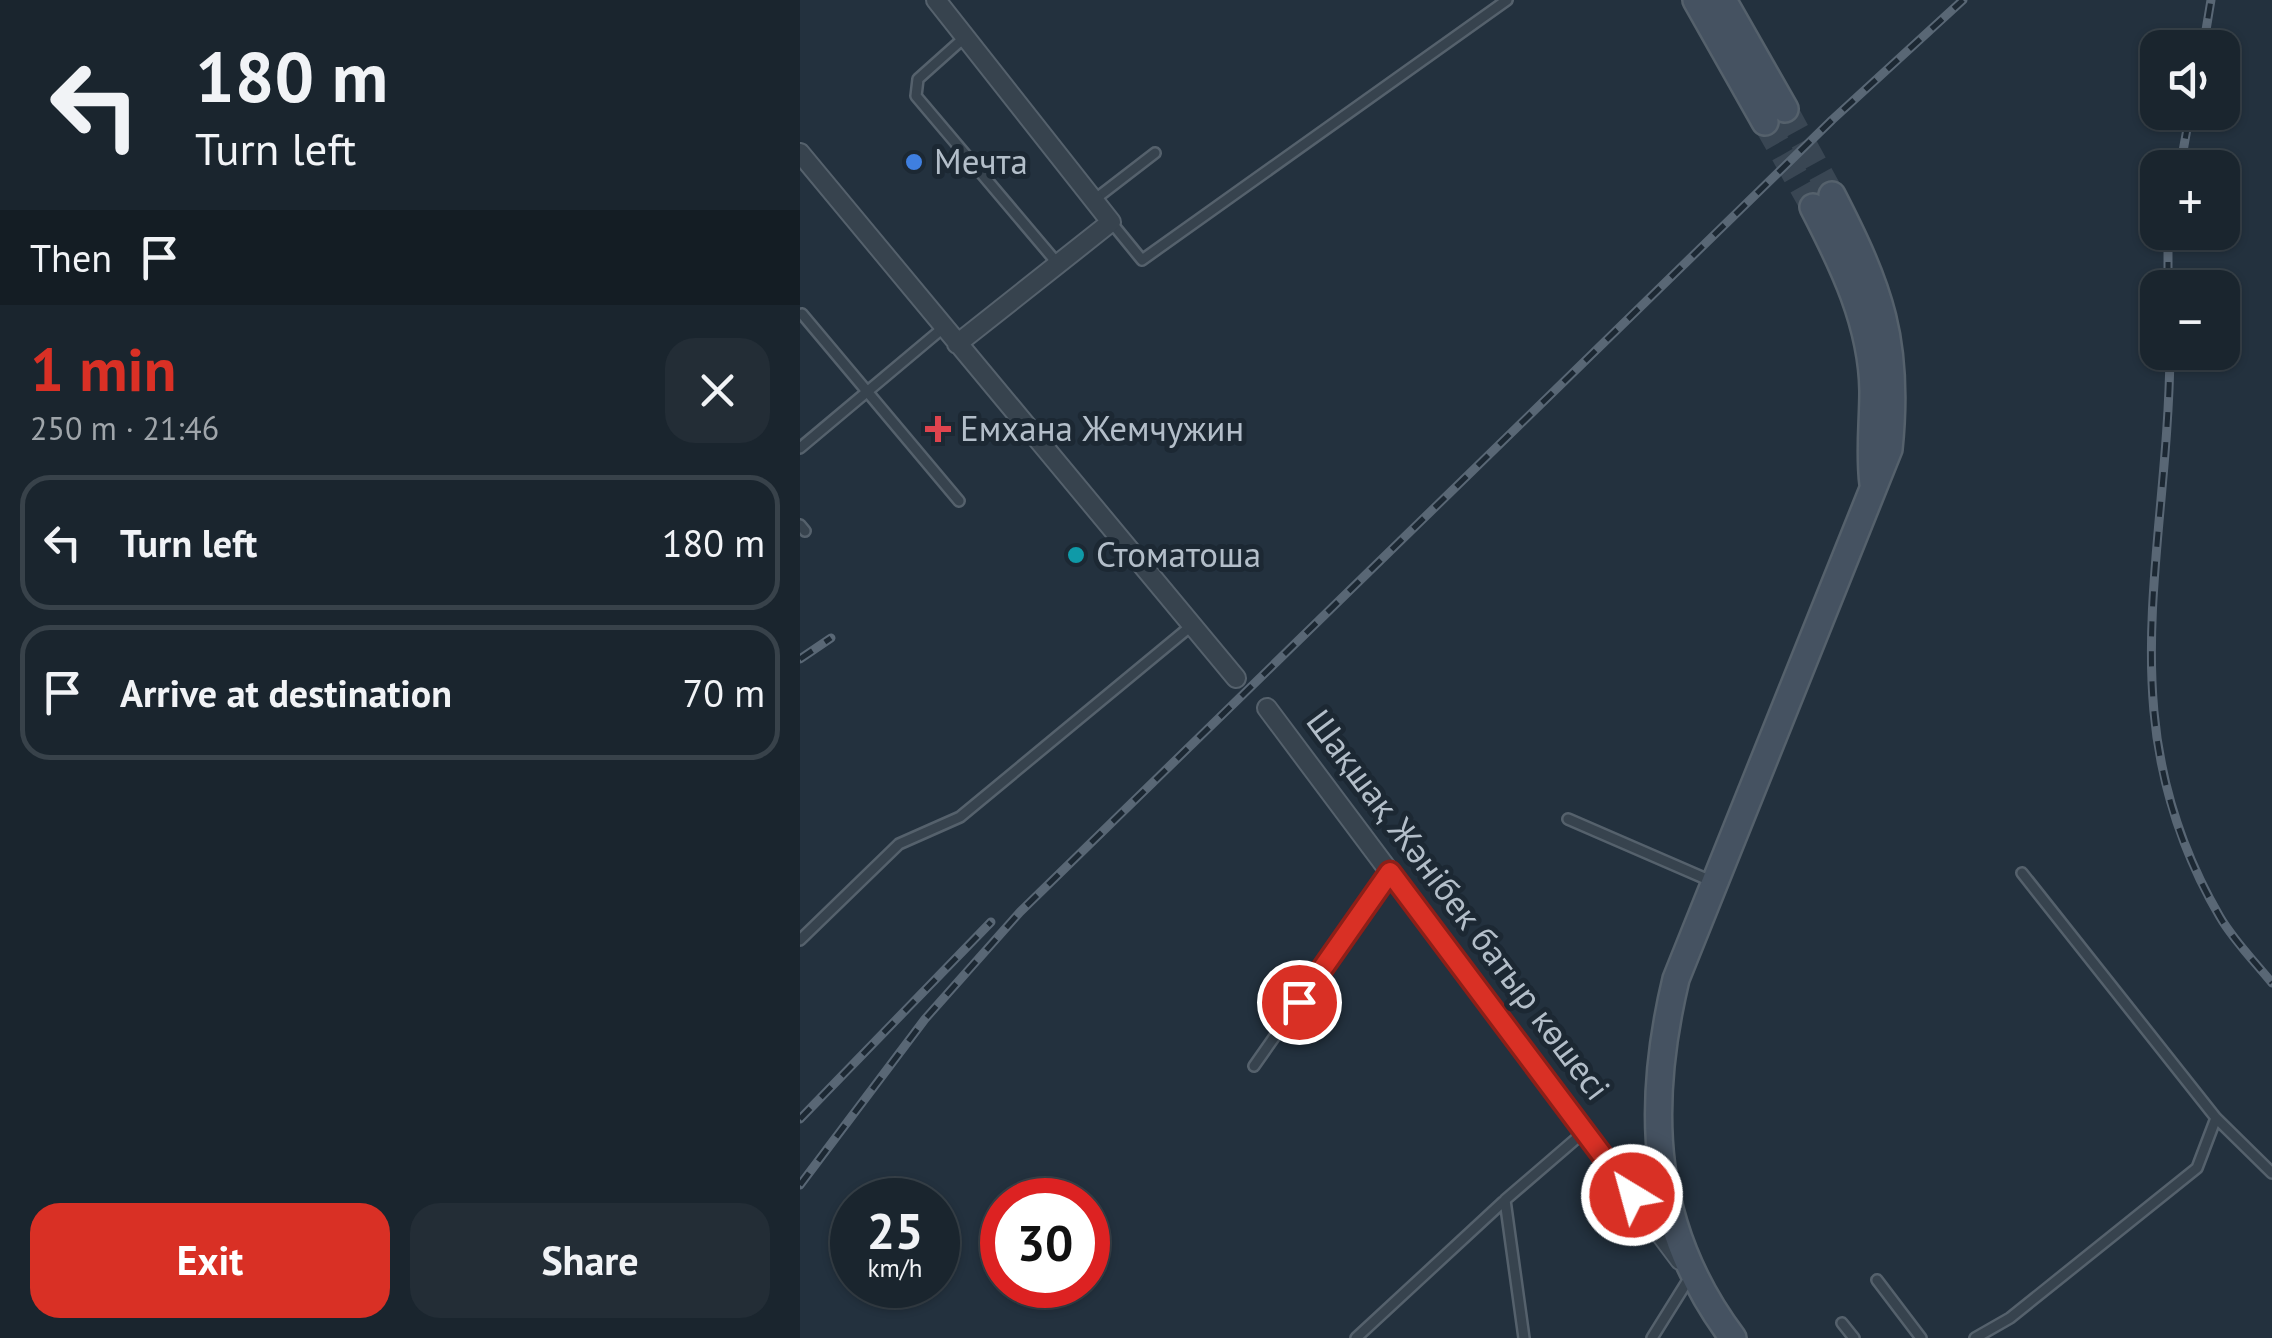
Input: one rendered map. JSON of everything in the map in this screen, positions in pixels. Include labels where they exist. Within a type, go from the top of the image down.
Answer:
[{"type":"main road","points":[[1696,0],[1775,116],[1723,0]]},
{"type":"main road","points":[[1691,1274],[1669,1210],[1656,1117],[1660,1047],[1676,979],[1889,448],[1895,390],[1889,334],[1870,267],[1822,201]]},
{"type":"main road","name":"Шақшақ Жәнібек батыр көшесі","points":[[1691,1274],[1733,1338]]},
{"type":"street","points":[[936,0],[1112,222],[957,344]]},
{"type":"street","points":[[800,152],[1236,678]]},
{"type":"street","name":"Шақшақ Жәнібек батыр көшесі","points":[[1267,708],[1691,1274]]},
{"type":"street","points":[[1612,1168],[1644,1170],[1660,1159]]},
{"type":"lane","points":[[1112,222],[1142,260],[1507,0]]},
{"type":"lane","points":[[965,38],[918,80],[916,96],[1058,264]]},
{"type":"lane","points":[[1094,200],[1155,153]]},
{"type":"lane","points":[[802,314],[959,501]]},
{"type":"lane","points":[[800,448],[943,328]]},
{"type":"lane","points":[[800,940],[898,844],[960,817],[1191,626]]},
{"type":"lane","points":[[1568,819],[1714,882]]},
{"type":"lane","points":[[1254,1066],[1390,872]]},
{"type":"lane","points":[[2022,873],[2216,1118],[2272,1174]]},
{"type":"lane","points":[[1976,1338],[2010,1318],[2197,1168],[2216,1118]]},
{"type":"lane","points":[[1356,1338],[1584,1132]]},
{"type":"lane","points":[[1505,1200],[1524,1338]]},
{"type":"lane","points":[[1652,1338],[1691,1274]]},
{"type":"lane","points":[[1877,1280],[1921,1338]]},
{"type":"lane","points":[[1842,1322],[1854,1338]]},
{"type":"tunnel","points":[[1785,109],[1832,195]]},
{"type":"tunnel","points":[[1765,122],[1813,207]]},
{"type":"railway","points":[[800,1185],[925,1019],[1020,912],[1832,120],[1963,0]]},
{"type":"railway","points":[[2206,30],[2211,0]]},
{"type":"railway","points":[[2183,150],[2187,130]]},
{"type":"railway","points":[[2168,250],[2168,270]]},
{"type":"railway","points":[[2169,370],[2152,639],[2154,707],[2164,776],[2185,845],[2220,917],[2272,983]]},
{"type":"railway","points":[[800,659],[831,638]]},
{"type":"railway","points":[[800,1119],[991,922]]},
{"type":"place","name":"Мечта","points":[[914,162]]},
{"type":"place","name":"Емхана Жемчужин","points":[[938,429]]},
{"type":"place","name":"Стоматоша","points":[[1076,555]]},
{"type":"route","points":[[1299,1002],[1390,872],[1632,1195]]}]
